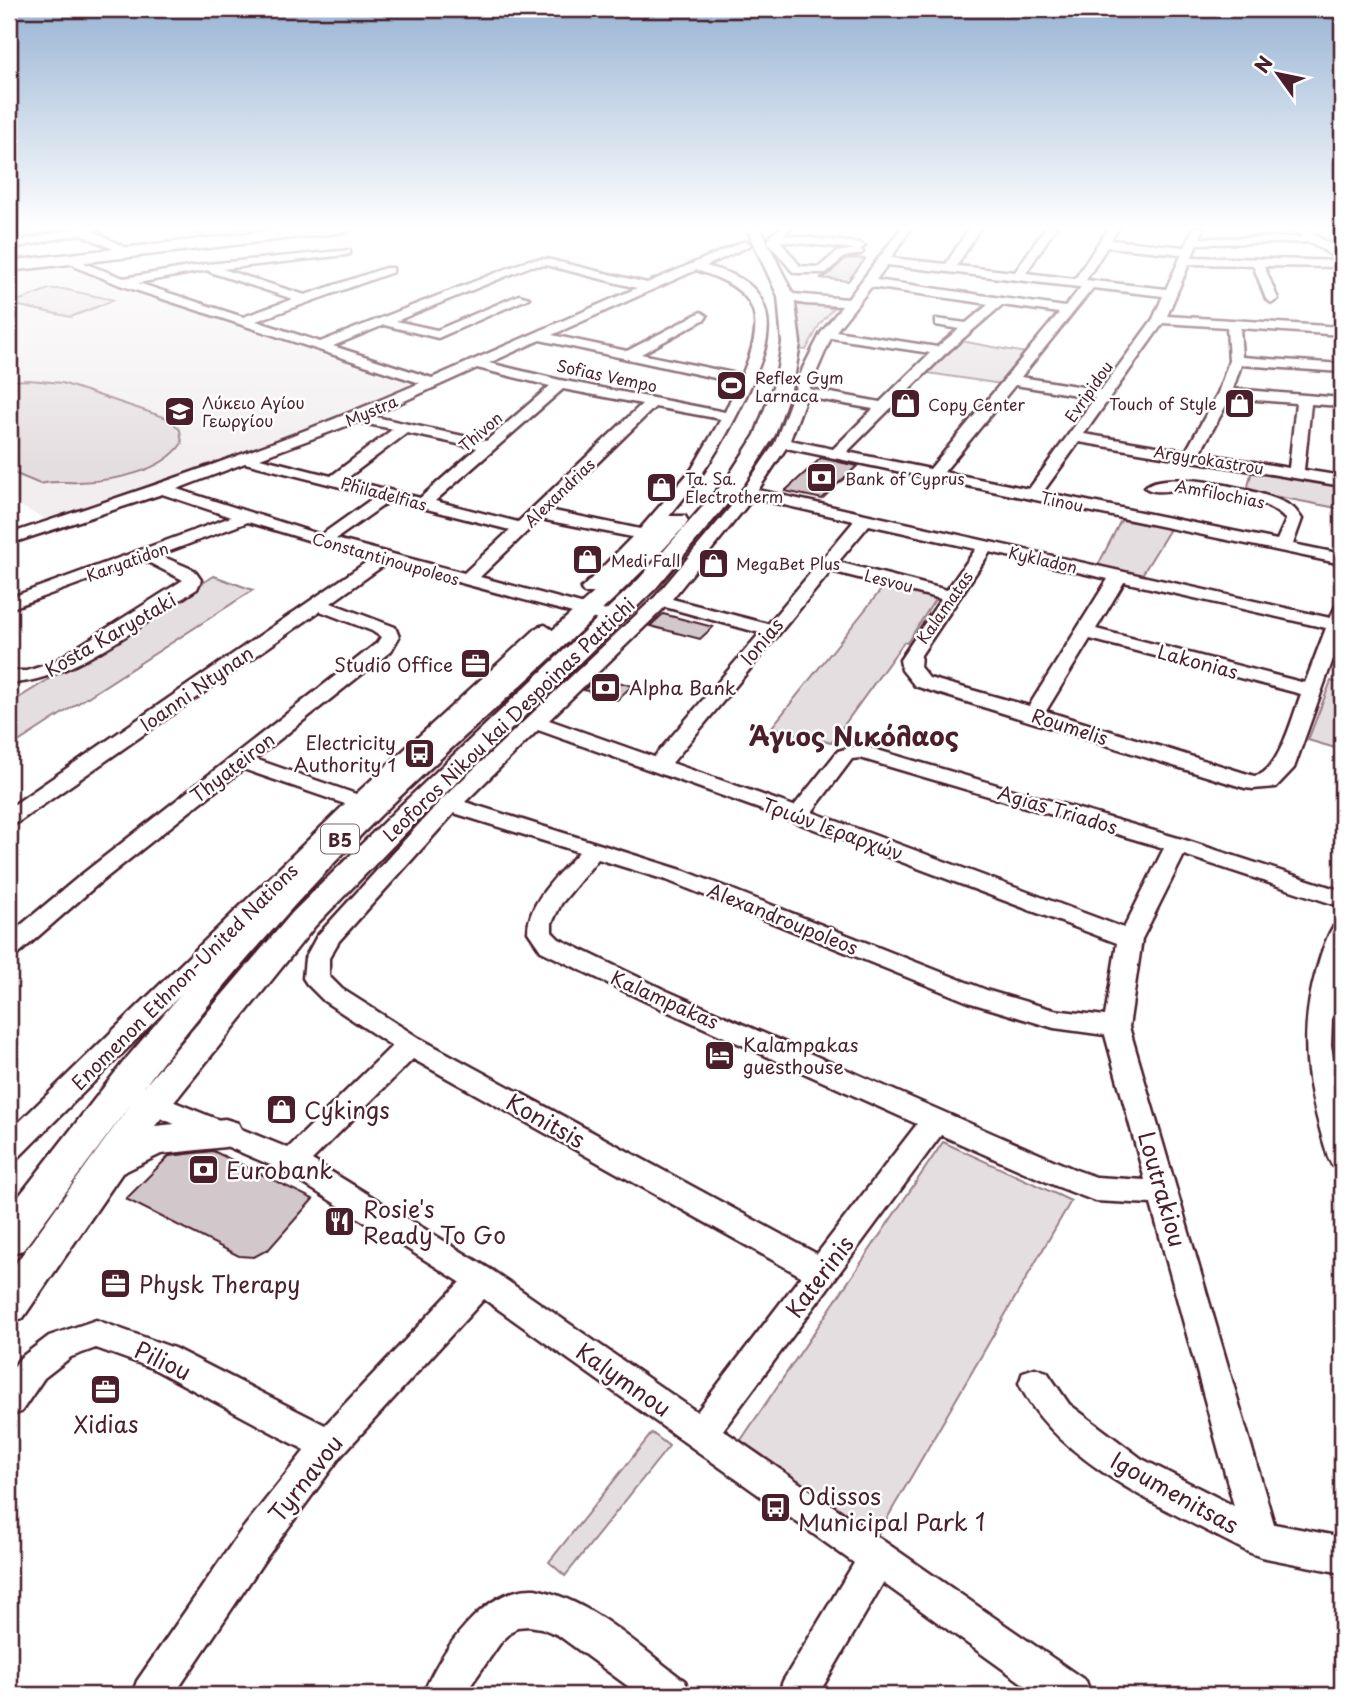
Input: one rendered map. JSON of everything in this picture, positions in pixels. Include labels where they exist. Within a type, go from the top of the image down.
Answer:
[{"type":"main road","name":"Leoforos Nikou kai Despoinas Pattichi","points":[[9,1238],[135,1096],[407,815],[700,495],[765,380],[772,335],[768,307]]},
{"type":"main road","name":"Leoforos Nikou kai Despoinas Pattichi","points":[[596,607],[726,493],[765,435],[785,379],[791,344],[793,307]]},
{"type":"main road","name":"Leoforos Nikou kai Despoinas Pattichi","points":[[9,1305],[106,1166],[135,1096]]},
{"type":"main road","points":[[106,1166],[155,1140],[225,1133]]},
{"type":"street","points":[[199,307],[433,383]]},
{"type":"street","points":[[243,321],[283,307]]},
{"type":"street","points":[[319,347],[418,307]]},
{"type":"street","points":[[381,321],[438,334],[503,307]]},
{"type":"street","name":"Mystra","points":[[9,539],[162,489],[356,417],[604,307]]},
{"type":"street","points":[[596,607],[645,535],[710,453],[744,417],[747,380],[760,351],[761,325],[758,307]]},
{"type":"street","points":[[450,804],[661,601],[750,493],[782,443],[827,333],[847,307]]},
{"type":"street","points":[[836,454],[940,351],[993,307]]},
{"type":"street","points":[[1039,307],[1070,311]]},
{"type":"street","points":[[934,474],[1072,307]]},
{"type":"street","name":"Evripidou","points":[[1034,495],[1159,319],[1164,307]]},
{"type":"street","points":[[627,356],[701,316]]},
{"type":"street","points":[[1159,319],[1336,330],[1342,346]]},
{"type":"street","points":[[940,322],[969,327]]},
{"type":"street","points":[[1191,456],[1225,393],[1236,361],[1233,324]]},
{"type":"street","points":[[827,333],[940,351]]},
{"type":"street","points":[[539,335],[747,380]]},
{"type":"street","points":[[1236,361],[1342,368]]},
{"type":"street","name":"Sofias Vempo","points":[[476,364],[651,403],[744,417]]},
{"type":"street","points":[[1012,380],[1105,396]]},
{"type":"street","name":"Thivon","points":[[423,503],[559,384]]},
{"type":"street","points":[[801,392],[884,407]]},
{"type":"street","points":[[1225,393],[1342,402]]},
{"type":"street","points":[[1296,474],[1304,400]]},
{"type":"street","name":"Alexandrias","points":[[467,580],[651,403]]},
{"type":"street","points":[[356,417],[489,446]]},
{"type":"street","points":[[335,480],[404,428]]},
{"type":"street","name":"Argyrokastrou","points":[[1076,438],[1342,481]]},
{"type":"street","name":"Tinou","points":[[782,443],[1342,559]]},
{"type":"street","name":"Philadelfias","points":[[246,459],[523,528]]},
{"type":"street","name":"Amfilochias","points":[[1153,487],[1165,483],[1188,485],[1249,496],[1283,507],[1291,512],[1294,519],[1283,547]]},
{"type":"street","name":"Constantinoupoleos","points":[[162,489],[384,558],[467,580],[596,607]]},
{"type":"street","name":"Kykladon","points":[[750,493],[1119,576],[1339,617]]},
{"type":"street","points":[[323,541],[388,495]]},
{"type":"street","points":[[537,513],[645,535]]},
{"type":"street","name":"Karyatidon","points":[[9,604],[246,517]]},
{"type":"street","name":"Ionias","points":[[659,765],[865,519]]},
{"type":"street","name":"Kalamatas","points":[[910,671],[908,663],[911,655],[986,546]]},
{"type":"street","name":"Kosta Karyotaki","points":[[9,677],[29,677],[59,667],[191,585],[192,580],[188,574],[144,554]]},
{"type":"street","name":"Ioanni Ntynan","points":[[9,818],[384,558]]},
{"type":"street","name":"Lesvou","points":[[827,564],[951,596]]},
{"type":"street","points":[[1034,714],[1119,576]]},
{"type":"street","points":[[661,601],[770,630]]},
{"type":"street","name":"Thyateiron","points":[[9,948],[384,647],[390,637],[388,631],[379,626],[318,604]]},
{"type":"street","points":[[1311,691],[1339,617]]},
{"type":"street","name":"Enomenon Ethnon-United Nations","points":[[9,1149],[360,802],[545,631]]},
{"type":"street","name":"Lakonias","points":[[1084,632],[1311,691]]},
{"type":"street","name":"Roumelis","points":[[910,671],[922,682],[1253,783],[1268,782],[1283,768],[1311,691]]},
{"type":"street","name":"Τριών Ιεραρχών","points":[[534,722],[798,815],[1130,939]]},
{"type":"street","name":"Agias Triados","points":[[798,815],[845,755],[851,751],[860,751],[1177,845],[1342,899]]},
{"type":"street","points":[[239,761],[360,802]]},
{"type":"street","name":"Alexandroupoleos","points":[[450,804],[677,876],[979,997],[1054,1019],[1116,1027]]},
{"type":"street","name":"Konitsis","points":[[450,804],[329,936],[317,958],[316,978],[333,995],[410,1045],[822,1272]]},
{"type":"street","name":"Loutrakiou","points":[[1177,845],[1130,939],[1116,1027],[1261,1538]]},
{"type":"street","name":"Kalampakas","points":[[594,849],[544,909],[539,924],[540,935],[550,945],[658,997],[1066,1178],[1095,1189],[1164,1194]]},
{"type":"street","points":[[1341,939],[1322,993],[1316,1028],[1318,1065],[1334,1111],[1342,1157]]},
{"type":"street","points":[[292,1162],[410,1045]]},
{"type":"street","name":"Kalymnou","points":[[135,1096],[292,1162],[482,1280],[1072,1695]]},
{"type":"street","name":"Katerinis","points":[[701,1433],[937,1119]]},
{"type":"street","name":"Tyrnavou","points":[[150,1695],[253,1545],[329,1445],[482,1280]]},
{"type":"street","name":"Piliou","points":[[9,1401],[32,1368],[60,1346],[96,1334],[163,1358],[329,1445]]},
{"type":"street","name":"Igoumenitsas","points":[[1035,1383],[1057,1415],[1130,1471],[1261,1538],[1342,1555]]},
{"type":"street","points":[[797,1695],[877,1558]]},
{"type":"street","points":[[442,1695],[473,1647],[497,1619],[517,1608],[541,1609],[569,1620],[671,1695]]},
{"type":"shaded area","name":"Λύκειο Αγίου Γεωργίου","points":[[9,307],[179,307],[410,380],[408,387],[292,436],[216,460],[198,472],[46,519],[9,501]]},
{"type":"shaded area","points":[[22,307],[98,307],[71,317]]},
{"type":"shaded area","points":[[793,307],[833,309],[820,324],[806,350],[792,349]]},
{"type":"shaded area","points":[[961,341],[1026,353],[1001,384],[928,373]]},
{"type":"shaded area","points":[[9,381],[62,383],[170,419],[180,430],[182,443],[162,462],[135,473],[105,480],[40,484],[9,471]]},
{"type":"shaded area","points":[[1252,470],[1342,486],[1342,509],[1247,491]]},
{"type":"shaded area","points":[[1121,520],[1170,529],[1140,578],[1097,567]]},
{"type":"shaded area","points":[[214,576],[253,590],[9,748],[9,704]]},
{"type":"shaded area","points":[[884,586],[936,598],[907,643],[904,642],[831,743],[772,727]]},
{"type":"shaded area","points":[[1331,681],[1342,684],[1342,750],[1308,740]]},
{"type":"shaded area","points":[[943,1142],[1071,1201],[878,1534],[739,1443]]},
{"type":"shaded area","points":[[652,1433],[669,1446],[565,1576],[549,1562]]},
{"type":"building","name":"Bank of Cyprus","points":[[821,458],[857,466],[822,499],[785,491]]},
{"type":"building","points":[[663,614],[713,627],[700,639],[650,626]]},
{"type":"building","name":"Alpha Bank","points":[[598,676],[632,686],[617,700],[584,690]]},
{"type":"building","name":"Eurobank","points":[[213,1151],[313,1199],[269,1249],[254,1257],[239,1256],[126,1199],[169,1156]]},
{"type":"place","name":"Reflex Gym Larnaca","points":[[732,386]]},
{"type":"place","name":"Touch of Style","points":[[1240,403]]},
{"type":"place","name":"Copy Center","points":[[905,404]]},
{"type":"place","name":"Λύκειο Αγίου Γεωργίου","points":[[179,411]]},
{"type":"place","name":"Bank of Cyprus","points":[[822,478]]},
{"type":"place","name":"Ta. Sa. Electrotherm","points":[[662,487]]},
{"type":"place","name":"Medi Fall","points":[[588,560]]},
{"type":"place","name":"MegaBet Plus","points":[[713,563]]},
{"type":"place","name":"Studio Office","points":[[476,664]]},
{"type":"place","name":"Alpha Bank","points":[[606,687]]},
{"type":"place","name":"Electricity Authority 1","points":[[419,753]]},
{"type":"place","name":"Kalampakas guesthouse","points":[[720,1055]]},
{"type":"place","name":"Cykings","points":[[281,1109]]},
{"type":"place","name":"Eurobank","points":[[203,1169]]},
{"type":"place","name":"Rosie's Ready To Go","points":[[340,1221]]},
{"type":"place","name":"Physk Therapy","points":[[116,1283]]},
{"type":"place","name":"Xidias","points":[[106,1389]]},
{"type":"place","name":"Odissos Municipal Park 1","points":[[775,1508]]},
{"type":"district","name":"Άγιος Νικόλαος","points":[[854,735]]}]
